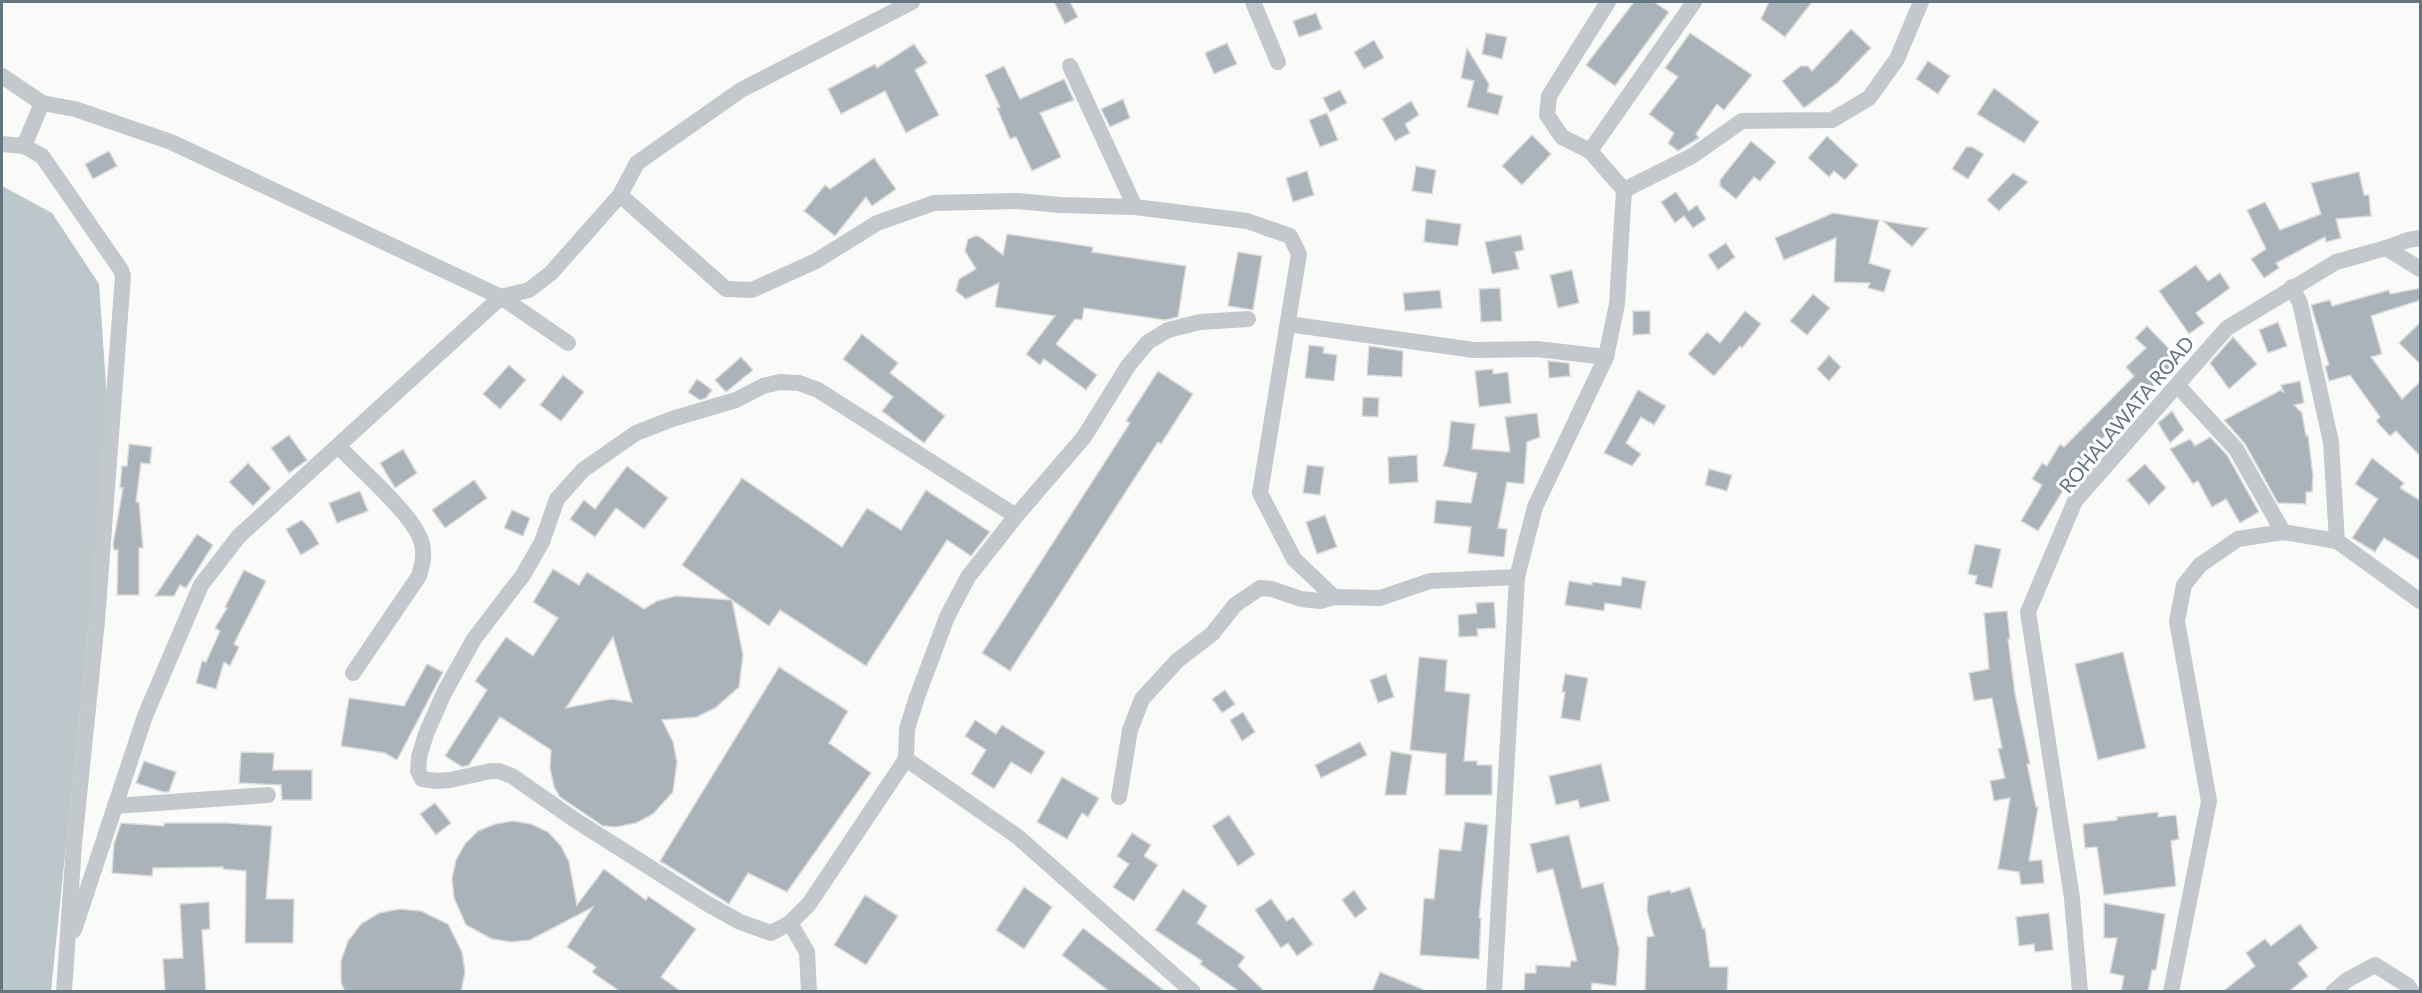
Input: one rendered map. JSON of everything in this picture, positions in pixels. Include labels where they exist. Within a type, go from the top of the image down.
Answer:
[{"type":"street","points":[[67,953],[145,716],[201,585],[239,536],[501,297],[529,290],[551,273],[620,195],[637,163],[741,90],[912,2]]},
{"type":"street","points":[[1254,2],[1278,62]]},
{"type":"street","points":[[1494,992],[1517,577],[1535,507],[1606,357],[1617,304],[1624,190],[1590,151],[1562,137],[1546,115],[1549,96],[1608,2]]},
{"type":"street","points":[[1590,151],[1694,2]]},
{"type":"street","points":[[1624,190],[1692,156],[1742,121],[1832,120],[1869,98],[1897,59],[1921,2]]},
{"type":"street","points":[[1070,66],[1135,207]]},
{"type":"street","points":[[2,76],[42,103],[75,109],[171,142],[501,297],[568,344]]},
{"type":"street","points":[[24,146],[42,103]]},
{"type":"street","points":[[2,144],[24,146],[42,156],[123,276],[98,621],[74,844],[64,992]]},
{"type":"street","points":[[620,195],[726,289],[752,290],[816,261],[876,223],[934,202],[1017,201],[1060,205],[1135,207],[1247,221],[1290,236],[1299,254],[1260,494],[1294,559],[1334,597]]},
{"type":"street","name":"ROHALAWATA ROAD","points":[[2080,992],[2072,898],[2028,612],[2075,501],[2227,328],[2336,262],[2421,238]]},
{"type":"street","points":[[2386,248],[2421,269]]},
{"type":"street","points":[[2292,287],[2300,303],[2331,442],[2337,541]]},
{"type":"street","points":[[1016,516],[818,390],[799,383],[780,382],[762,386],[736,400],[672,419],[636,433],[583,470],[557,499],[542,542],[523,575],[474,639],[444,693],[426,734],[418,771],[422,779],[450,780],[490,771],[499,771],[513,776],[574,820],[740,922],[771,933],[790,923],[809,904],[906,759],[907,729],[947,617],[968,577],[1016,516],[1084,437],[1128,366],[1148,342],[1168,330],[1200,322],[1248,319]]},
{"type":"street","points":[[1288,324],[1474,350],[1537,349],[1606,357]]},
{"type":"street","points":[[2178,386],[2235,449],[2283,532]]},
{"type":"street","points":[[338,446],[414,525],[422,542],[424,559],[419,576],[353,673]]},
{"type":"street","points":[[2171,992],[2209,801],[2177,621],[2184,585],[2200,565],[2238,539],[2283,532],[2337,541],[2421,601]]},
{"type":"street","points":[[1119,797],[1130,729],[1142,699],[1178,660],[1212,634],[1235,605],[1260,588],[1320,601],[1334,597],[1380,598],[1430,581],[1517,577]]},
{"type":"street","points":[[906,759],[1018,837],[1193,992]]},
{"type":"street","points":[[115,806],[268,795]]},
{"type":"street","points":[[790,923],[807,952],[809,992]]},
{"type":"street","points":[[2333,992],[2347,980],[2375,965],[2407,985],[2412,992]]},
{"type":"shaded area","points":[[2,186],[52,213],[99,284],[109,429],[51,991],[2,991]]},
{"type":"building","points":[[1054,2],[1070,2],[1078,17],[1065,24]]},
{"type":"building","points":[[1634,2],[1654,2],[1669,12],[1615,86],[1586,65]]},
{"type":"building","points":[[1769,2],[1812,2],[1785,37],[1761,19]]},
{"type":"building","points":[[1316,13],[1322,29],[1299,37],[1293,21]]},
{"type":"building","points":[[1851,29],[1871,48],[1837,83],[1804,108],[1782,81],[1801,66],[1808,66],[1812,71]]},
{"type":"building","points":[[1486,33],[1507,37],[1502,59],[1482,54]]},
{"type":"building","points":[[1690,33],[1752,75],[1724,110],[1717,104],[1696,134],[1699,138],[1678,151],[1668,143],[1674,133],[1649,114],[1678,77],[1665,68]]},
{"type":"building","points":[[1374,40],[1384,58],[1364,69],[1354,52]]},
{"type":"building","points":[[1227,43],[1237,64],[1214,74],[1205,53]]},
{"type":"building","points":[[914,44],[927,63],[915,70],[939,115],[906,133],[885,91],[841,114],[828,89],[875,64],[877,68]]},
{"type":"building","points":[[1467,48],[1489,84],[1487,92],[1503,96],[1498,115],[1467,107],[1474,81],[1461,78]]},
{"type":"building","points":[[1928,61],[1950,76],[1938,94],[1916,79]]},
{"type":"building","points":[[1004,66],[1020,99],[1064,79],[1074,100],[1040,113],[1061,157],[1032,171],[1016,137],[1010,139],[997,108],[1000,107],[985,75]]},
{"type":"building","points":[[1994,88],[2039,122],[2024,143],[1977,114]]},
{"type":"building","points":[[1340,90],[1347,103],[1330,112],[1323,98]]},
{"type":"building","points":[[1123,99],[1130,118],[1110,127],[1101,109]]},
{"type":"building","points":[[1411,101],[1419,115],[1405,124],[1410,133],[1395,141],[1382,119]]},
{"type":"building","points":[[1327,113],[1338,140],[1320,147],[1309,120]]},
{"type":"building","points":[[1532,135],[1551,154],[1522,185],[1502,166]]},
{"type":"building","points":[[1827,136],[1858,165],[1845,180],[1834,171],[1829,177],[1808,158]]},
{"type":"building","points":[[1751,141],[1776,162],[1760,181],[1754,177],[1736,199],[1720,186],[1720,180]]},
{"type":"building","points":[[1966,147],[1972,147],[1984,154],[1968,179],[1952,169]]},
{"type":"building","points":[[109,151],[117,166],[93,179],[85,164]]},
{"type":"building","points":[[874,158],[896,189],[872,206],[866,197],[835,236],[804,211],[825,185],[830,189]]},
{"type":"building","points":[[1416,166],[1436,170],[1432,194],[1412,191]]},
{"type":"building","points":[[1307,171],[1314,195],[1293,202],[1286,178]]},
{"type":"building","points":[[2359,172],[2364,195],[2369,195],[2371,216],[2336,219],[2341,238],[2326,242],[2325,237],[2276,263],[2279,268],[2264,278],[2251,259],[2266,249],[2247,210],[2265,202],[2280,230],[2321,214],[2311,183]]},
{"type":"building","points":[[2013,173],[2028,182],[1999,211],[1987,200]]},
{"type":"building","points":[[1676,192],[1689,211],[1697,205],[1706,219],[1693,228],[1684,216],[1675,223],[1661,202]]},
{"type":"building","points":[[1833,213],[1879,220],[1869,263],[1891,270],[1884,292],[1868,288],[1870,283],[1834,282],[1836,238],[1784,260],[1775,238]]},
{"type":"building","points":[[1426,219],[1461,224],[1458,246],[1424,242]]},
{"type":"building","points":[[1883,221],[1928,228],[1912,247]]},
{"type":"building","points":[[1007,234],[1093,247],[1092,252],[1186,266],[1178,317],[1165,320],[1084,308],[1082,320],[1075,319],[1056,344],[1097,375],[1086,390],[1044,359],[1040,365],[1026,354],[1055,316],[995,307],[999,283],[966,299],[956,291],[959,279],[976,269],[965,251],[968,239],[980,237],[1003,255]]},
{"type":"building","points":[[1521,235],[1524,250],[1515,252],[1519,269],[1492,274],[1485,242]]},
{"type":"building","points":[[1726,243],[1735,257],[1718,270],[1708,255]]},
{"type":"building","points":[[1238,252],[1262,256],[1253,310],[1228,306]]},
{"type":"building","points":[[2196,265],[2208,281],[2220,273],[2230,288],[2196,313],[2204,323],[2189,334],[2159,291]]},
{"type":"building","points":[[1572,270],[1579,303],[1558,308],[1550,275]]},
{"type":"building","points":[[1500,288],[1502,321],[1481,322],[1479,289]]},
{"type":"building","points":[[2421,288],[2421,300],[2371,316],[2382,354],[2371,357],[2402,399],[2421,381],[2421,457],[2396,431],[2390,436],[2376,421],[2380,417],[2350,375],[2329,381],[2325,366],[2329,365],[2311,305],[2330,300],[2332,306],[2389,290],[2390,294]]},
{"type":"building","points":[[1440,290],[1442,308],[1405,311],[1403,293]]},
{"type":"building","points":[[1813,294],[1830,308],[1807,335],[1790,321]]},
{"type":"building","points":[[1633,311],[1650,311],[1650,334],[1633,335]]},
{"type":"building","points":[[1745,311],[1761,324],[1742,348],[1740,346],[1714,376],[1688,354],[1707,332],[1720,343]]},
{"type":"building","points":[[2278,322],[2287,346],[2268,353],[2259,330]]},
{"type":"building","points":[[2421,322],[2421,365],[2399,343]]},
{"type":"building","points":[[2147,326],[2179,359],[2075,467],[2077,468],[2038,531],[2021,521],[2042,485],[2032,479],[2042,463],[2047,466],[2060,444],[2064,447],[2134,376],[2126,367],[2146,348],[2135,338]]},
{"type":"building","points":[[862,334],[898,363],[890,373],[945,416],[924,443],[882,411],[893,397],[843,359]]},
{"type":"building","points":[[2233,337],[2257,364],[2229,389],[2210,363]]},
{"type":"building","points":[[1309,345],[1324,347],[1323,353],[1337,355],[1334,381],[1305,378]]},
{"type":"building","points":[[1369,346],[1403,351],[1402,377],[1367,375]]},
{"type":"building","points":[[1829,355],[1841,367],[1829,381],[1817,369]]},
{"type":"building","points":[[741,357],[753,370],[726,392],[715,380]]},
{"type":"building","points":[[1548,361],[1569,363],[1570,376],[1549,378]]},
{"type":"building","points":[[509,365],[526,380],[500,409],[483,394]]},
{"type":"building","points":[[1493,369],[1493,374],[1508,372],[1511,403],[1479,407],[1475,371]]},
{"type":"building","points":[[1158,371],[1193,394],[1161,444],[1158,442],[1010,671],[982,653],[1130,423],[1126,421]]},
{"type":"building","points":[[563,375],[584,392],[561,421],[540,405]]},
{"type":"building","points":[[697,379],[712,390],[706,398],[700,400],[688,392]]},
{"type":"building","points":[[2300,381],[2304,403],[2294,405],[2302,413],[2306,436],[2308,435],[2313,476],[2312,492],[2306,492],[2306,504],[2278,503],[2245,444],[2224,420],[2281,390],[2284,393],[2281,385]]},
{"type":"building","points":[[1638,390],[1666,406],[1654,425],[1641,417],[1626,443],[1641,454],[1632,466],[1604,453]]},
{"type":"building","points":[[1363,397],[1379,398],[1378,417],[1362,416]]},
{"type":"building","points":[[2172,411],[2184,430],[2170,443],[2158,423]]},
{"type":"building","points":[[1537,413],[1540,437],[1527,442],[1524,484],[1507,482],[1498,528],[1507,529],[1504,557],[1468,553],[1471,527],[1434,523],[1436,500],[1471,503],[1477,473],[1443,466],[1448,450],[1451,421],[1475,424],[1472,449],[1510,452],[1505,417]]},
{"type":"building","points":[[289,435],[307,460],[289,473],[271,448]]},
{"type":"building","points":[[2210,437],[2227,455],[2259,512],[2240,523],[2226,499],[2212,507],[2198,481],[2193,484],[2170,449],[2190,439],[2195,446]]},
{"type":"building","points":[[129,444],[152,447],[150,464],[141,463],[136,502],[139,502],[143,548],[139,548],[139,595],[117,595],[118,550],[114,550],[113,544],[123,488],[120,488],[122,466],[127,466]]},
{"type":"building","points":[[403,449],[417,473],[395,488],[380,463]]},
{"type":"building","points":[[1417,455],[1418,482],[1389,484],[1388,457]]},
{"type":"building","points":[[2372,458],[2404,483],[2400,488],[2421,501],[2421,561],[2384,538],[2375,552],[2352,538],[2378,499],[2355,484]]},
{"type":"building","points":[[248,463],[271,488],[253,506],[229,482]]},
{"type":"building","points":[[2145,464],[2166,488],[2149,505],[2127,480]]},
{"type":"building","points":[[1307,465],[1324,467],[1320,495],[1303,493]]},
{"type":"building","points":[[627,466],[668,498],[644,529],[616,508],[595,537],[570,519],[584,500],[595,509]]},
{"type":"building","points":[[1709,469],[1732,475],[1727,491],[1705,485]]},
{"type":"building","points":[[742,478],[842,547],[867,508],[901,530],[926,490],[990,532],[971,556],[947,540],[866,666],[780,610],[769,626],[682,565]]},
{"type":"building","points":[[474,480],[487,498],[445,528],[432,510]]},
{"type":"building","points":[[360,491],[368,511],[337,523],[329,503]]},
{"type":"building","points":[[512,510],[530,518],[523,536],[504,528]]},
{"type":"building","points":[[1325,515],[1337,547],[1317,554],[1306,522]]},
{"type":"building","points":[[302,520],[319,544],[301,555],[286,529]]},
{"type":"building","points":[[197,534],[213,545],[186,588],[180,585],[174,596],[155,596]]},
{"type":"building","points":[[1975,544],[2001,549],[1992,588],[1975,584],[1977,576],[1968,574]]},
{"type":"building","points":[[553,569],[579,585],[587,572],[644,609],[657,601],[676,596],[732,600],[743,655],[739,687],[715,708],[697,717],[662,720],[673,742],[677,762],[673,792],[653,814],[636,823],[616,827],[603,826],[560,797],[554,787],[550,768],[551,750],[500,717],[469,765],[462,767],[445,756],[487,690],[475,681],[506,637],[533,656],[558,618],[533,602]],"holes":[[[613,637],[632,702],[611,699],[566,708]]]},
{"type":"building","points":[[244,570],[266,581],[234,644],[239,647],[230,666],[224,662],[216,689],[196,683],[202,661],[206,662],[220,631],[215,628]]},
{"type":"building","points":[[1622,577],[1646,581],[1641,609],[1605,603],[1604,611],[1565,605],[1569,581],[1621,586]]},
{"type":"building","points":[[1494,602],[1496,628],[1477,629],[1478,636],[1459,637],[1458,615],[1477,613],[1476,603]]},
{"type":"building","points":[[2007,611],[2015,694],[2030,764],[2027,764],[2036,807],[2038,807],[2029,861],[2042,860],[2044,883],[2021,885],[2019,872],[1998,869],[2010,798],[1994,801],[1990,781],[2005,778],[1998,749],[2002,748],[1992,698],[1974,701],[1969,673],[1989,669],[1984,613]]},
{"type":"building","points":[[2123,652],[2146,748],[2098,760],[2075,664]]},
{"type":"building","points":[[1419,657],[1447,660],[1445,691],[1470,694],[1464,761],[1477,761],[1477,765],[1492,765],[1492,795],[1445,795],[1446,754],[1410,750]]},
{"type":"building","points":[[427,664],[443,672],[397,760],[385,753],[341,746],[349,698],[404,706]]},
{"type":"building","points":[[779,667],[848,711],[829,743],[871,773],[787,892],[748,873],[729,904],[660,861]]},
{"type":"building","points":[[1386,674],[1394,697],[1378,703],[1370,680]]},
{"type":"building","points":[[1565,674],[1588,678],[1580,721],[1561,718]]},
{"type":"building","points":[[1225,690],[1235,704],[1222,713],[1212,699]]},
{"type":"building","points":[[1243,712],[1255,732],[1242,741],[1230,720]]},
{"type":"building","points":[[975,720],[996,734],[1002,725],[1045,752],[1031,774],[1011,762],[994,789],[971,774],[986,750],[965,736]]},
{"type":"building","points":[[1360,742],[1367,755],[1321,778],[1315,765]]},
{"type":"building","points":[[1391,751],[1412,755],[1406,795],[1385,795]]},
{"type":"building","points":[[241,752],[274,753],[273,770],[312,770],[312,800],[282,800],[281,785],[239,783]]},
{"type":"building","points":[[144,761],[176,772],[169,792],[136,783]]},
{"type":"building","points":[[1601,764],[1610,801],[1580,808],[1578,800],[1556,805],[1549,776]]},
{"type":"building","points":[[1062,777],[1099,798],[1088,817],[1082,813],[1067,839],[1037,822]]},
{"type":"building","points":[[435,803],[451,823],[436,835],[420,814]]},
{"type":"building","points":[[2158,812],[2158,817],[2176,815],[2179,839],[2171,841],[2176,886],[2104,895],[2097,847],[2085,848],[2083,824]]},
{"type":"building","points":[[1229,815],[1255,854],[1238,866],[1212,826]]},
{"type":"building","points":[[513,821],[531,824],[548,832],[561,846],[569,862],[577,905],[604,869],[646,900],[648,896],[696,929],[661,977],[682,992],[621,992],[592,972],[596,967],[567,947],[593,907],[530,940],[511,942],[492,939],[466,925],[454,898],[452,878],[456,860],[465,844],[478,831],[495,824]]},
{"type":"building","points":[[1465,822],[1488,825],[1479,918],[1481,918],[1479,959],[1420,955],[1424,898],[1434,899],[1439,849],[1461,851]]},
{"type":"building","points":[[121,823],[164,826],[164,823],[227,823],[272,826],[266,899],[294,899],[293,943],[245,943],[246,871],[223,869],[223,867],[153,868],[152,876],[112,873],[114,844]]},
{"type":"building","points":[[1132,833],[1151,845],[1144,856],[1158,865],[1134,901],[1113,887],[1129,864],[1117,856]]},
{"type":"building","points":[[1569,835],[1582,888],[1603,883],[1619,949],[1616,986],[1592,983],[1591,992],[1524,992],[1525,973],[1536,973],[1536,965],[1570,967],[1571,961],[1577,961],[1553,869],[1537,873],[1530,844]]},
{"type":"building","points":[[1024,887],[1052,907],[1024,949],[996,930]]},
{"type":"building","points":[[1690,887],[1703,929],[1705,928],[1710,967],[1728,967],[1727,992],[1645,992],[1647,937],[1654,936],[1647,911],[1648,896],[1670,890],[1671,893]]},
{"type":"building","points":[[1183,889],[1207,906],[1197,923],[1245,957],[1238,966],[1265,992],[1240,992],[1200,964],[1202,961],[1155,930]]},
{"type":"building","points":[[1354,890],[1367,909],[1355,918],[1342,900]]},
{"type":"building","points":[[865,895],[898,916],[866,965],[834,945]]},
{"type":"building","points":[[1271,899],[1287,921],[1293,917],[1313,944],[1297,956],[1288,943],[1281,948],[1255,910]]},
{"type":"building","points":[[209,902],[210,929],[202,930],[206,991],[165,992],[163,959],[183,958],[180,904]]},
{"type":"building","points":[[2104,903],[2165,914],[2156,970],[2152,970],[2148,992],[2121,992],[2124,976],[2110,973],[2117,938],[2104,938]]},
{"type":"building","points":[[400,909],[421,911],[448,924],[462,952],[465,972],[461,992],[345,992],[341,982],[341,961],[348,941],[361,924],[379,913]]},
{"type":"building","points":[[2049,913],[2053,950],[2035,952],[2034,944],[2019,946],[2016,917]]},
{"type":"building","points":[[2300,924],[2318,948],[2298,963],[2308,976],[2288,992],[2222,992],[2255,966],[2246,953],[2265,939],[2271,946]]},
{"type":"building","points":[[1083,928],[1166,992],[1110,992],[1062,955]]},
{"type":"building","points":[[1380,972],[1427,991],[1427,992],[1372,992]]}]
